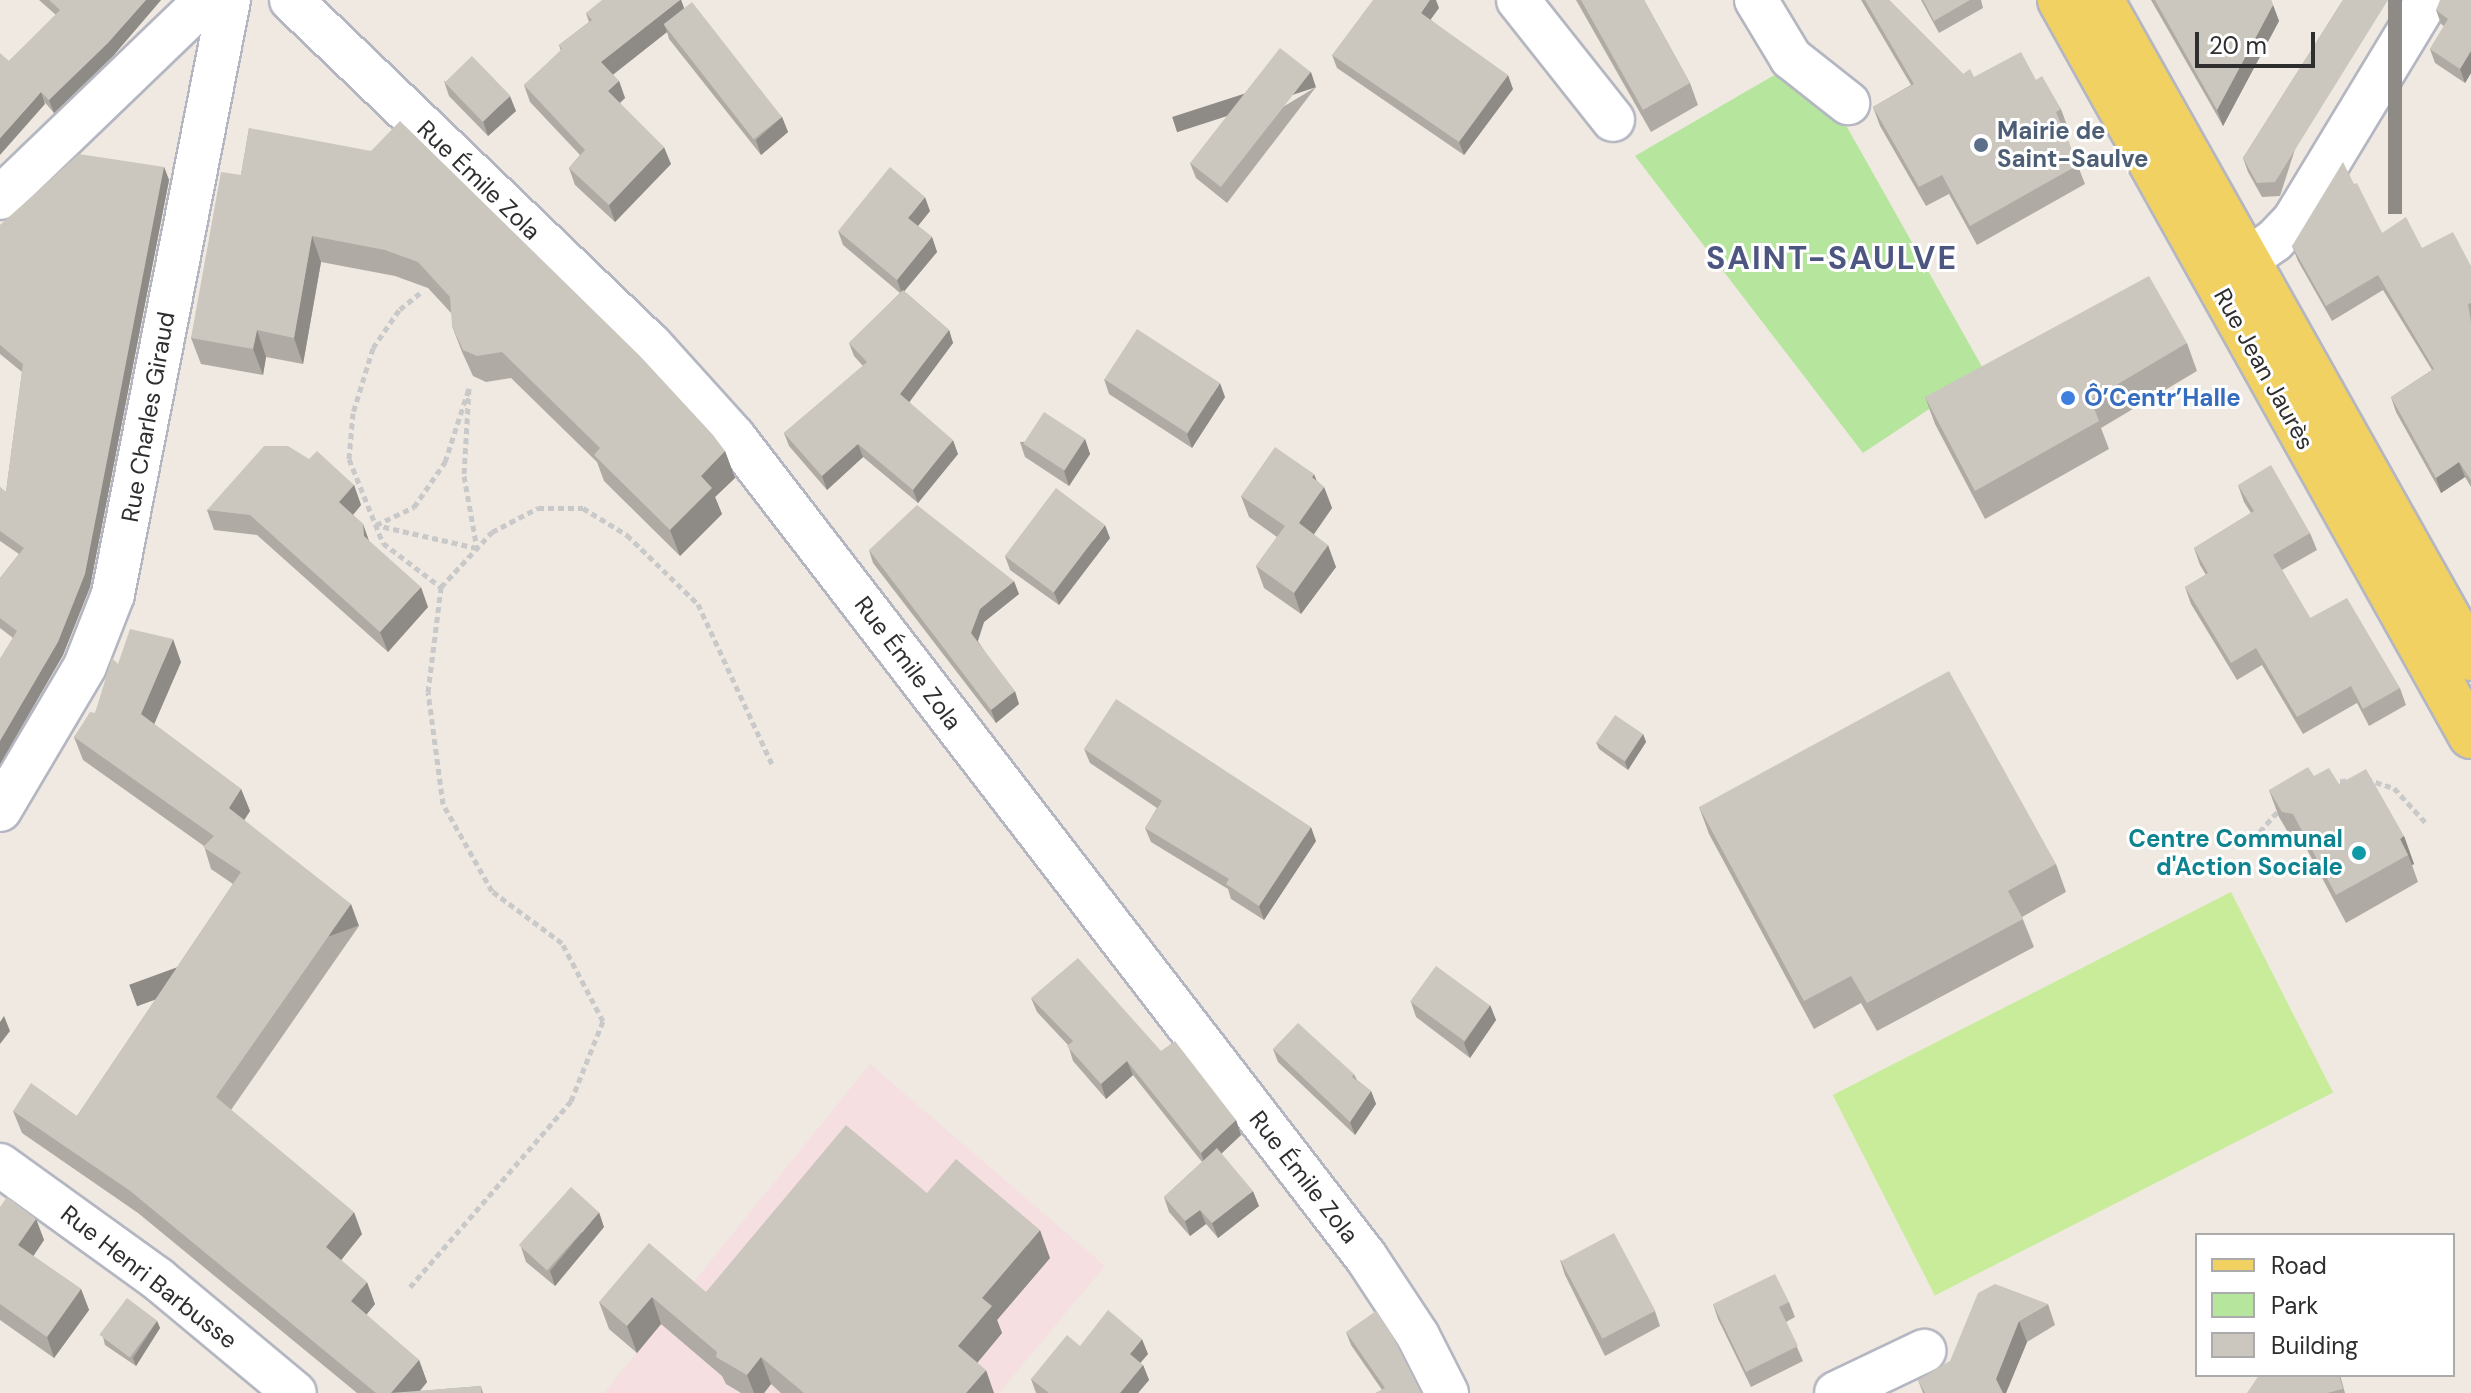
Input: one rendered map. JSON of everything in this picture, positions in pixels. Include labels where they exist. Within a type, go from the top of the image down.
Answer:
[{"type":"main road","name":"Rue Jean Jaurès","points":[[2060,0],[2471,658]]},
{"type":"main road","name":"Rue Jean Jaurès","points":[[2101,0],[2231,271],[2471,736]]},
{"type":"street","points":[[0,198],[206,0]]},
{"type":"street","name":"Rue Charles Giraud","points":[[0,810],[78,680],[96,644],[113,594],[229,0]]},
{"type":"street","name":"Rue Émile Zola","points":[[291,0],[651,345],[734,437],[1366,1257],[1418,1336],[1447,1393]]},
{"type":"street","points":[[1518,0],[1613,120]]},
{"type":"street","points":[[1756,0],[1791,58],[1848,103]]},
{"type":"street","points":[[2231,271],[2274,241],[2294,220],[2427,0]]},
{"type":"street","name":"Rue Henri Barbusse","points":[[0,1165],[158,1279],[295,1393]]},
{"type":"street","points":[[1836,1393],[1924,1351]]},
{"type":"path","points":[[420,293],[399,310],[373,348],[353,413],[349,459],[383,543],[441,587]]},
{"type":"path","points":[[376,525],[414,507],[445,462],[469,388],[464,476],[477,548]]},
{"type":"path","points":[[410,1287],[571,1101],[603,1021],[562,943],[492,891],[443,804],[428,692],[441,587],[492,532],[538,508],[583,508],[627,535],[698,604],[772,764]]},
{"type":"path","points":[[376,525],[477,548]]},
{"type":"path","points":[[2319,786],[2369,779],[2382,783],[2394,788],[2427,824]]},
{"type":"path","points":[[2253,839],[2281,808]]},
{"type":"shaded area","points":[[870,1064],[1105,1266],[999,1393],[604,1393]]},
{"type":"green space","points":[[1807,56],[1985,372],[1863,453],[1635,156]]},
{"type":"green space","points":[[2231,892],[2333,1092],[1935,1295],[1833,1095]]},
{"type":"building","points":[[49,0],[146,0],[108,43],[49,100],[41,92],[0,138],[0,53],[9,61],[60,10]]},
{"type":"building","points":[[602,0],[680,0],[601,62],[619,81],[608,91],[664,147],[609,205],[569,168],[585,150],[524,85],[562,49],[559,45],[592,20],[586,13]]},
{"type":"building","points":[[1373,0],[1430,0],[1421,13],[1508,75],[1459,142],[1332,55]]},
{"type":"building","points":[[1581,0],[1644,0],[1690,83],[1643,110]]},
{"type":"building","name":"Mairie de Saint-Saulve","points":[[1865,0],[1889,0],[1963,74],[1970,69],[1974,77],[2021,52],[2036,80],[2042,76],[2061,109],[2056,112],[2078,165],[1970,226],[1942,175],[1919,187],[1873,107],[1914,84]]},
{"type":"building","points":[[1923,0],[1970,0],[1934,21]]},
{"type":"building","points":[[2155,0],[2271,0],[2273,5],[2217,110]]},
{"type":"building","points":[[2343,0],[2388,0],[2275,182],[2257,183],[2243,158]]},
{"type":"building","points":[[2440,0],[2471,0],[2471,51],[2460,69],[2430,49],[2448,19],[2436,10]]},
{"type":"building","points":[[692,2],[782,117],[754,139],[664,24]]},
{"type":"building","points":[[1280,48],[1311,72],[1221,187],[1190,163]]},
{"type":"building","points":[[472,56],[510,96],[483,122],[445,82]]},
{"type":"building","points":[[400,121],[640,356],[725,451],[701,476],[712,488],[670,530],[594,455],[600,448],[502,352],[477,356],[463,350],[452,326],[450,297],[418,262],[385,250],[312,236],[294,338],[257,330],[253,349],[191,338],[221,172],[241,175],[249,128],[371,151]]},
{"type":"building","points":[[79,154],[164,167],[85,574],[58,642],[0,741],[0,659],[17,631],[0,618],[0,578],[24,548],[0,531],[0,487],[6,492],[23,364],[0,345],[0,225]]},
{"type":"building","points":[[2343,162],[2382,233],[2406,217],[2422,248],[2453,232],[2471,266],[2471,303],[2468,304],[2471,323],[2471,480],[2459,462],[2436,478],[2391,397],[2434,369],[2378,275],[2326,306],[2292,246]]},
{"type":"building","points":[[890,167],[925,197],[908,218],[932,237],[897,280],[838,231]]},
{"type":"building","name":"Ô’Centr’Halle","points":[[2149,276],[2187,343],[2091,400],[2099,421],[1975,491],[1925,397]]},
{"type":"building","points":[[903,290],[949,330],[900,394],[953,440],[913,490],[858,444],[822,476],[784,433],[867,362],[849,343]]},
{"type":"building","points":[[1137,329],[1220,383],[1187,433],[1104,379]]},
{"type":"building","points":[[1044,412],[1085,439],[1064,471],[1023,444]]},
{"type":"building","points":[[264,446],[288,446],[309,459],[317,451],[354,485],[339,502],[363,524],[364,536],[421,587],[380,632],[250,515],[207,510]]},
{"type":"building","points":[[1275,447],[1314,474],[1312,477],[1324,487],[1299,523],[1328,545],[1294,593],[1256,566],[1285,526],[1241,496]]},
{"type":"building","points":[[2271,465],[2310,533],[2273,555],[2310,618],[2347,598],[2400,688],[2363,709],[2351,686],[2297,717],[2256,648],[2231,663],[2185,587],[2208,573],[2194,548],[2254,511],[2238,485]]},
{"type":"building","points":[[1056,488],[1105,525],[1054,593],[1005,556]]},
{"type":"building","points":[[917,505],[1014,581],[980,609],[971,633],[1015,691],[991,710],[869,550]]},
{"type":"building","points":[[130,629],[173,639],[141,714],[241,789],[229,808],[351,904],[216,1097],[354,1212],[326,1247],[367,1282],[351,1301],[419,1360],[391,1393],[376,1393],[129,1190],[13,1111],[31,1083],[77,1116],[241,872],[203,847],[214,836],[74,737],[90,712],[95,713],[112,658],[118,664]]},
{"type":"building","points":[[1949,671],[2056,864],[2008,891],[2023,919],[1867,1003],[1851,976],[1804,1001],[1699,807]]},
{"type":"building","points":[[1116,699],[1311,827],[1259,906],[1226,884],[1229,879],[1145,828],[1162,801],[1084,749]]},
{"type":"building","points":[[1615,715],[1643,734],[1625,761],[1597,742]]},
{"type":"building","name":"Centre Communal d'Action Sociale","points":[[2308,767],[2314,776],[2329,768],[2339,784],[2366,769],[2404,836],[2400,839],[2408,855],[2336,895],[2293,814],[2282,812],[2269,790]]},
{"type":"building","points":[[1078,958],[1161,1051],[1175,1041],[1236,1120],[1201,1153],[1127,1061],[1101,1084],[1067,1046],[1073,1041],[1031,998]]},
{"type":"building","points":[[1436,966],[1490,1005],[1464,1041],[1410,1002]]},
{"type":"building","points":[[1298,1023],[1354,1074],[1352,1077],[1371,1091],[1350,1122],[1273,1049]]},
{"type":"building","points":[[846,1125],[927,1193],[956,1159],[1040,1230],[982,1298],[992,1306],[958,1346],[986,1370],[966,1393],[804,1393],[761,1357],[747,1375],[716,1357],[717,1352],[652,1297],[627,1326],[599,1302],[649,1243],[706,1292]]},
{"type":"building","points":[[1217,1148],[1253,1191],[1212,1223],[1200,1210],[1185,1221],[1164,1197]]},
{"type":"building","points":[[571,1187],[599,1212],[547,1270],[519,1245]]},
{"type":"building","points":[[7,1197],[36,1219],[18,1245],[81,1289],[47,1337],[0,1304],[0,1207]]},
{"type":"building","points":[[1614,1233],[1655,1311],[1602,1339],[1561,1261]]},
{"type":"building","points":[[1775,1274],[1789,1302],[1779,1307],[1798,1346],[1746,1372],[1713,1304]]},
{"type":"building","points":[[1995,1284],[2048,1304],[2019,1321],[1996,1379],[2003,1393],[1925,1393],[1918,1380],[1950,1361],[1978,1293]]},
{"type":"building","points":[[127,1298],[157,1321],[130,1358],[99,1335]]},
{"type":"building","points":[[1108,1310],[1142,1339],[1130,1354],[1143,1365],[1120,1393],[1049,1393],[1031,1379],[1067,1335],[1080,1346]]},
{"type":"building","points":[[1376,1311],[1392,1335],[1421,1393],[1375,1393],[1385,1388],[1346,1332]]},
{"type":"building","points":[[2258,1377],[2340,1377],[2343,1389],[2327,1393],[2247,1393]]},
{"type":"building","points":[[481,1386],[481,1393],[391,1393]]},
{"type":"place","name":"Mairie de Saint-Saulve","points":[[1981,145]]},
{"type":"place","name":"Ô’Centr’Halle","points":[[2068,398]]},
{"type":"place","name":"Centre Communal d'Action Sociale","points":[[2359,853]]},
{"type":"district","name":"SAINT-SAULVE","points":[[1832,258]]}]
